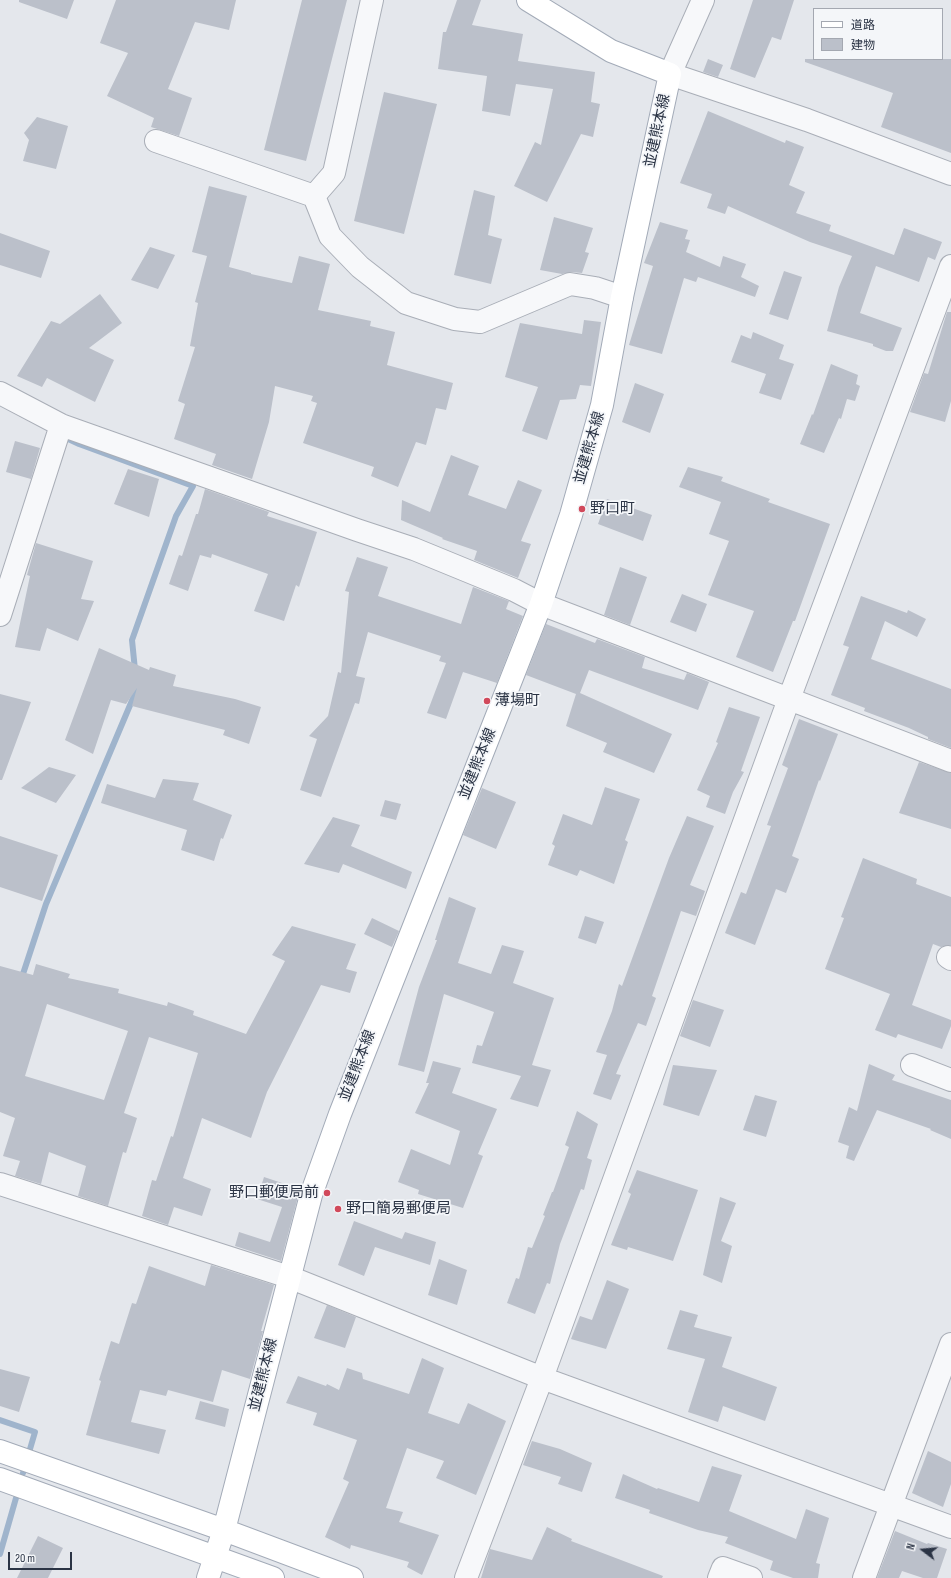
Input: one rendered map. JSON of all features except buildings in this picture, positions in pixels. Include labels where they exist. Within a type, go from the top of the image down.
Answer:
[{"type":"main road","name":"並建熊本線","points":[[208,1578],[224,1530],[311,1195],[340,1114],[541,604],[571,515],[602,405],[622,297],[670,74],[610,51],[528,0]]},
{"type":"main road","points":[[0,1451],[224,1530],[352,1578]]},
{"type":"main road","points":[[0,1479],[273,1578]]},
{"type":"street","points":[[314,196],[334,173],[372,0]]},
{"type":"street","points":[[703,0],[670,74],[813,122],[951,174]]},
{"type":"street","points":[[156,141],[314,196],[330,236],[360,267],[406,304],[455,320],[480,322],[570,284],[595,288],[622,297]]},
{"type":"street","points":[[466,1578],[542,1378],[789,700],[951,266]]},
{"type":"street","points":[[0,393],[61,425],[414,549],[514,590],[541,604],[951,761]]},
{"type":"street","points":[[0,615],[61,425]]},
{"type":"street","points":[[912,1065],[951,1080]]},
{"type":"street","points":[[0,1184],[289,1277],[542,1378],[951,1527]]},
{"type":"street","points":[[864,1578],[951,1344]]},
{"type":"street","points":[[719,1578],[723,1568],[751,1578]]},
{"type":"waterway","points":[[64,437],[79,444],[193,486],[176,516],[132,640],[135,670]]},
{"type":"waterway","points":[[21,980],[46,904],[136,691],[135,681]]},
{"type":"waterway","points":[[0,1420],[35,1432],[23,1473]]},
{"type":"waterway","points":[[0,1554],[16,1498]]},
{"type":"place","name":"野口町","points":[[582,509]]},
{"type":"place","name":"薄場町","points":[[487,701]]},
{"type":"place","name":"野口郵便局前","points":[[327,1193]]},
{"type":"place","name":"野口簡易郵便局","points":[[338,1209]]}]
